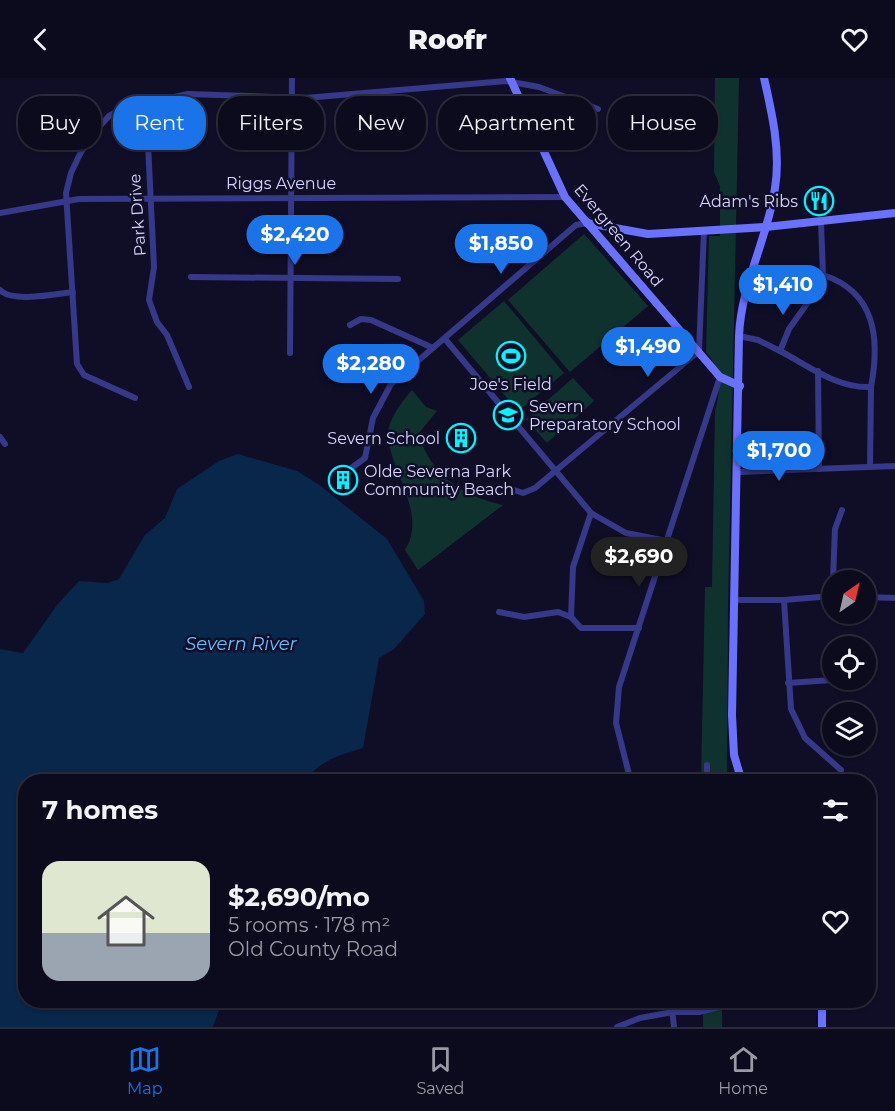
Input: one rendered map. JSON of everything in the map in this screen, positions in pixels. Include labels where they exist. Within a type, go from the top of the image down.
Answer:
[{"type":"street","points":[[291,96],[292,78]]},
{"type":"street","points":[[740,774],[732,740],[740,386],[739,336],[742,307],[766,227],[777,173],[774,127],[764,78]]},
{"type":"street","points":[[324,96],[510,80],[565,95],[598,109]]},
{"type":"street","name":"Evergreen Road","points":[[510,80],[564,197],[720,377],[740,386]]},
{"type":"street","points":[[180,96],[195,93],[243,96]]},
{"type":"street","points":[[113,114],[99,126],[73,167],[66,200],[79,371],[135,398]]},
{"type":"street","name":"Park Drive","points":[[147,150],[154,267],[149,300],[154,317],[167,335],[189,387]]},
{"type":"street","points":[[290,150],[290,353]]},
{"type":"street","name":"Riggs Avenue","points":[[0,213],[66,200],[564,197]]},
{"type":"street","points":[[350,469],[365,458],[373,418],[391,384],[576,225],[587,223],[648,234],[766,227],[895,213]]},
{"type":"street","points":[[780,351],[789,329],[816,291],[823,274],[821,222]]},
{"type":"street","points":[[514,490],[524,493],[535,488],[699,351],[704,230]]},
{"type":"street","points":[[823,274],[842,280],[860,299],[873,322],[870,467]]},
{"type":"street","points":[[191,277],[398,279]]},
{"type":"street","points":[[0,290],[4,294],[18,297],[73,292]]},
{"type":"street","points":[[350,325],[361,319],[371,320],[433,348]]},
{"type":"street","points":[[739,336],[758,340],[856,388],[872,387]]},
{"type":"street","points":[[445,339],[591,513],[626,533],[667,541]]},
{"type":"street","points":[[818,371],[819,469]]},
{"type":"street","points":[[629,774],[616,710],[619,687],[720,377]]},
{"type":"street","points":[[0,437],[5,444]]},
{"type":"street","points":[[738,472],[895,466]]},
{"type":"street","points":[[833,570],[835,529],[842,510]]},
{"type":"street","points":[[571,617],[573,567],[591,513]]},
{"type":"street","points":[[734,600],[822,597]]},
{"type":"street","points":[[876,597],[895,598]]},
{"type":"street","points":[[784,600],[791,709],[803,736],[814,749],[841,770]]},
{"type":"street","points":[[499,612],[524,617],[558,612],[571,617],[581,628],[639,628]]},
{"type":"street","points":[[788,684],[822,681]]},
{"type":"street","points":[[707,765],[707,774]]},
{"type":"street","points":[[672,1008],[674,1027]]},
{"type":"street","points":[[617,1027],[640,1018],[673,1012],[699,1012],[715,1008]]},
{"type":"street","points":[[822,1008],[822,1027]]},
{"type":"green space","points":[[715,78],[739,78],[728,610],[727,774],[701,774],[705,587],[712,587],[715,411],[719,387],[715,366],[706,352],[709,236],[720,236],[720,186],[714,172],[714,150],[718,150],[718,96],[715,96]]},
{"type":"green space","points":[[584,234],[648,306],[570,372],[508,300]]},
{"type":"green space","name":"Joe's Field","points":[[504,301],[564,373],[518,411],[458,340]]},
{"type":"green space","points":[[573,378],[594,401],[547,443],[526,419]]},
{"type":"green space","points":[[412,390],[426,407],[437,411],[418,434],[431,462],[440,473],[462,490],[503,505],[418,570],[405,550],[411,536],[410,507],[390,449],[388,434],[393,417]]},
{"type":"green space","points":[[703,1008],[722,1008],[722,1027],[703,1027]]},
{"type":"water","name":"Severn River","points":[[238,454],[297,471],[318,484],[387,539],[424,601],[425,614],[394,649],[379,658],[363,748],[330,760],[311,774],[18,774],[18,1008],[220,1008],[213,1027],[0,1027],[0,649],[23,653],[57,605],[79,581],[108,583],[119,579],[145,535],[165,518],[177,489],[219,461]]},
{"type":"place","name":"Adam's Ribs","points":[[819,201]]},
{"type":"place","name":"Joe's Field","points":[[511,356]]},
{"type":"place","name":"Severn Preparatory School","points":[[508,415]]},
{"type":"place","name":"Severn School","points":[[461,438]]},
{"type":"place","name":"Olde Severna Park Community Beach","points":[[343,480]]}]
